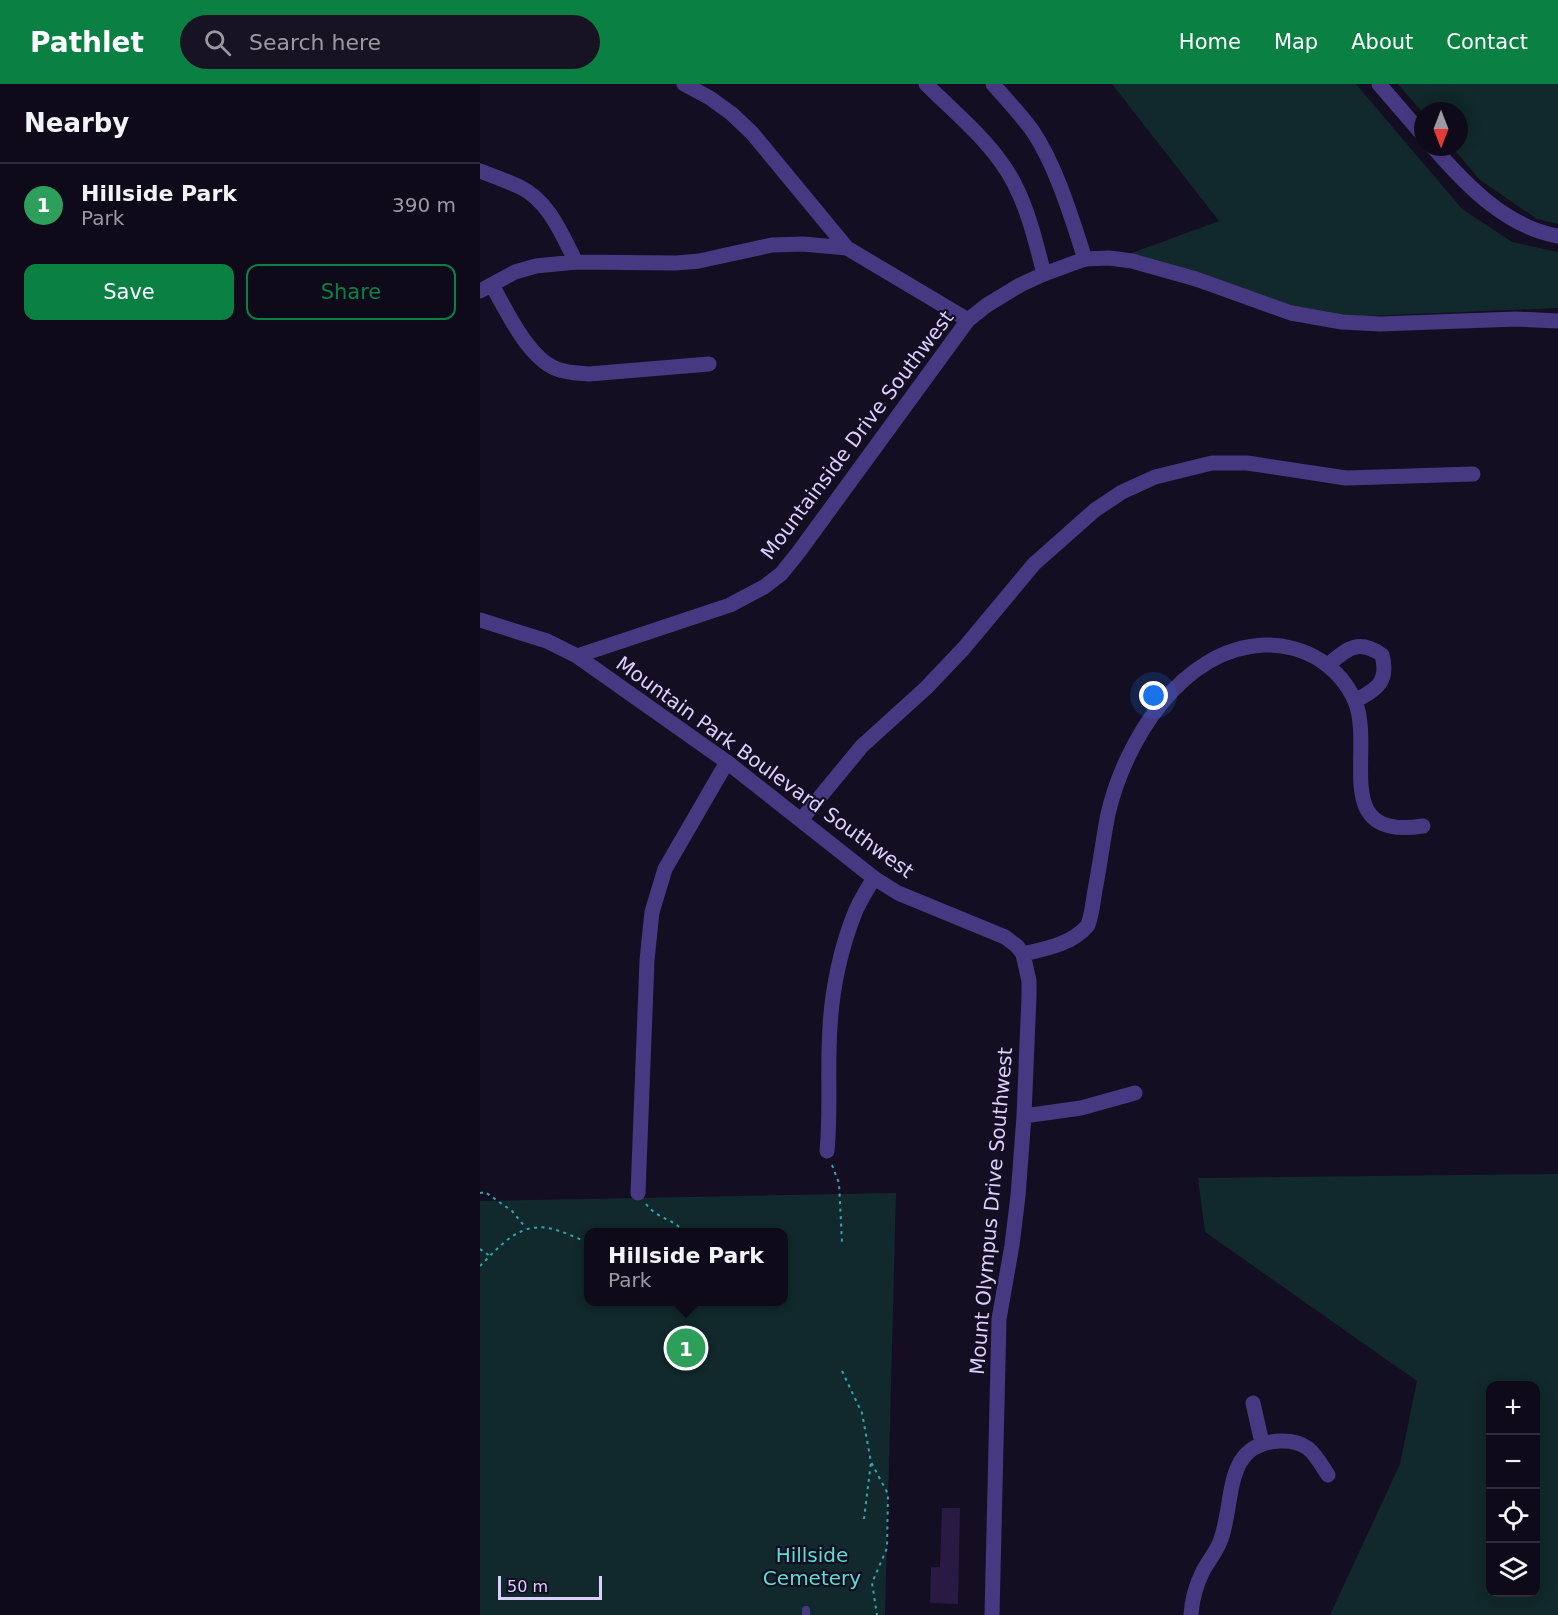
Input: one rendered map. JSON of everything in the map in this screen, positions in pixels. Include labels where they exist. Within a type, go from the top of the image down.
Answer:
[{"type":"street","points":[[684,84],[710,98],[752,133],[847,248],[968,320]]},
{"type":"street","points":[[926,84],[989,147],[1014,182],[1033,227],[1044,274]]},
{"type":"street","points":[[993,84],[1032,131],[1045,153],[1073,219],[1085,259]]},
{"type":"street","points":[[1379,84],[1414,125]]},
{"type":"street","points":[[1441,156],[1470,187],[1487,201],[1528,227],[1558,236]]},
{"type":"street","points":[[480,171],[535,196],[557,225],[576,262]]},
{"type":"street","points":[[709,364],[589,374],[570,373],[554,368],[542,360],[529,346],[486,288],[515,272],[536,266],[576,262],[676,263],[699,261],[772,245],[803,244],[847,248]]},
{"type":"street","name":"Mountainside Drive Southwest","points":[[577,656],[730,605],[765,587],[781,574],[798,553],[968,320],[996,300],[1044,274],[1085,259],[1109,258],[1132,261],[1196,279],[1291,313],[1342,322],[1380,324],[1516,319],[1558,321]]},
{"type":"street","points":[[801,820],[862,746],[926,688],[964,648],[1034,564],[1095,510],[1122,492],[1155,477],[1212,463],[1247,463],[1346,478],[1473,474]]},
{"type":"street","name":"Mountain Park Boulevard Southwest","points":[[480,620],[547,640],[577,656],[727,762],[874,878],[908,897],[1005,937],[1023,954]]},
{"type":"street","points":[[1023,954],[1054,946],[1073,938],[1088,925],[1108,816],[1120,773],[1131,750],[1173,689],[1192,673],[1231,650],[1266,645],[1289,648],[1309,653],[1328,666],[1342,680],[1355,701],[1361,738],[1360,789],[1367,811],[1383,824],[1408,828],[1423,826]]},
{"type":"street","points":[[1328,666],[1342,653],[1354,647],[1364,645],[1382,655],[1385,667],[1382,681],[1374,690],[1355,701]]},
{"type":"street","points":[[639,1193],[647,960],[652,912],[665,869],[727,762]]},
{"type":"street","points":[[827,1151],[830,1116],[830,1027],[833,998],[856,909],[874,878]]},
{"type":"street","name":"Mount Olympus Drive Southwest","points":[[992,1615],[999,1319],[1012,1245],[1024,1116],[1029,981],[1023,954]]},
{"type":"street","points":[[1024,1116],[1081,1108],[1136,1093]]},
{"type":"street","points":[[1253,1403],[1262,1443]]},
{"type":"street","points":[[1191,1615],[1196,1587],[1221,1540],[1240,1460],[1245,1453],[1262,1443],[1285,1440],[1304,1444],[1312,1451],[1328,1475]]},
{"type":"path","points":[[827,1151],[839,1183],[842,1243]]},
{"type":"path","points":[[480,1193],[485,1192],[512,1211],[526,1228]]},
{"type":"path","points":[[639,1193],[654,1214],[681,1228]]},
{"type":"path","points":[[480,1266],[502,1243],[526,1228],[548,1228],[584,1242]]},
{"type":"path","points":[[480,1249],[490,1256]]},
{"type":"path","points":[[842,1371],[862,1413],[871,1462],[864,1519]]},
{"type":"path","points":[[871,1462],[888,1494],[887,1548],[872,1583],[877,1615]]},
{"type":"green space","points":[[1112,84],[1356,84],[1414,152],[1414,156],[1417,156],[1462,209],[1512,242],[1558,252],[1558,308],[1343,317],[1192,286],[1129,254],[1219,221]]},
{"type":"green space","points":[[1398,84],[1558,84],[1558,224],[1537,219],[1480,180],[1460,156],[1468,156],[1468,102],[1414,103]]},
{"type":"green space","points":[[1558,1174],[1558,1615],[1330,1615],[1400,1464],[1417,1381],[1205,1232],[1198,1178]]},
{"type":"green space","name":"Hillside Cemetery","points":[[896,1193],[885,1615],[480,1615],[480,1201]]},
{"type":"building","points":[[942,1508],[960,1508],[958,1604],[930,1603],[931,1567],[940,1567]]},
{"type":"place","name":"Hillside Park","points":[[686,1348]]}]
